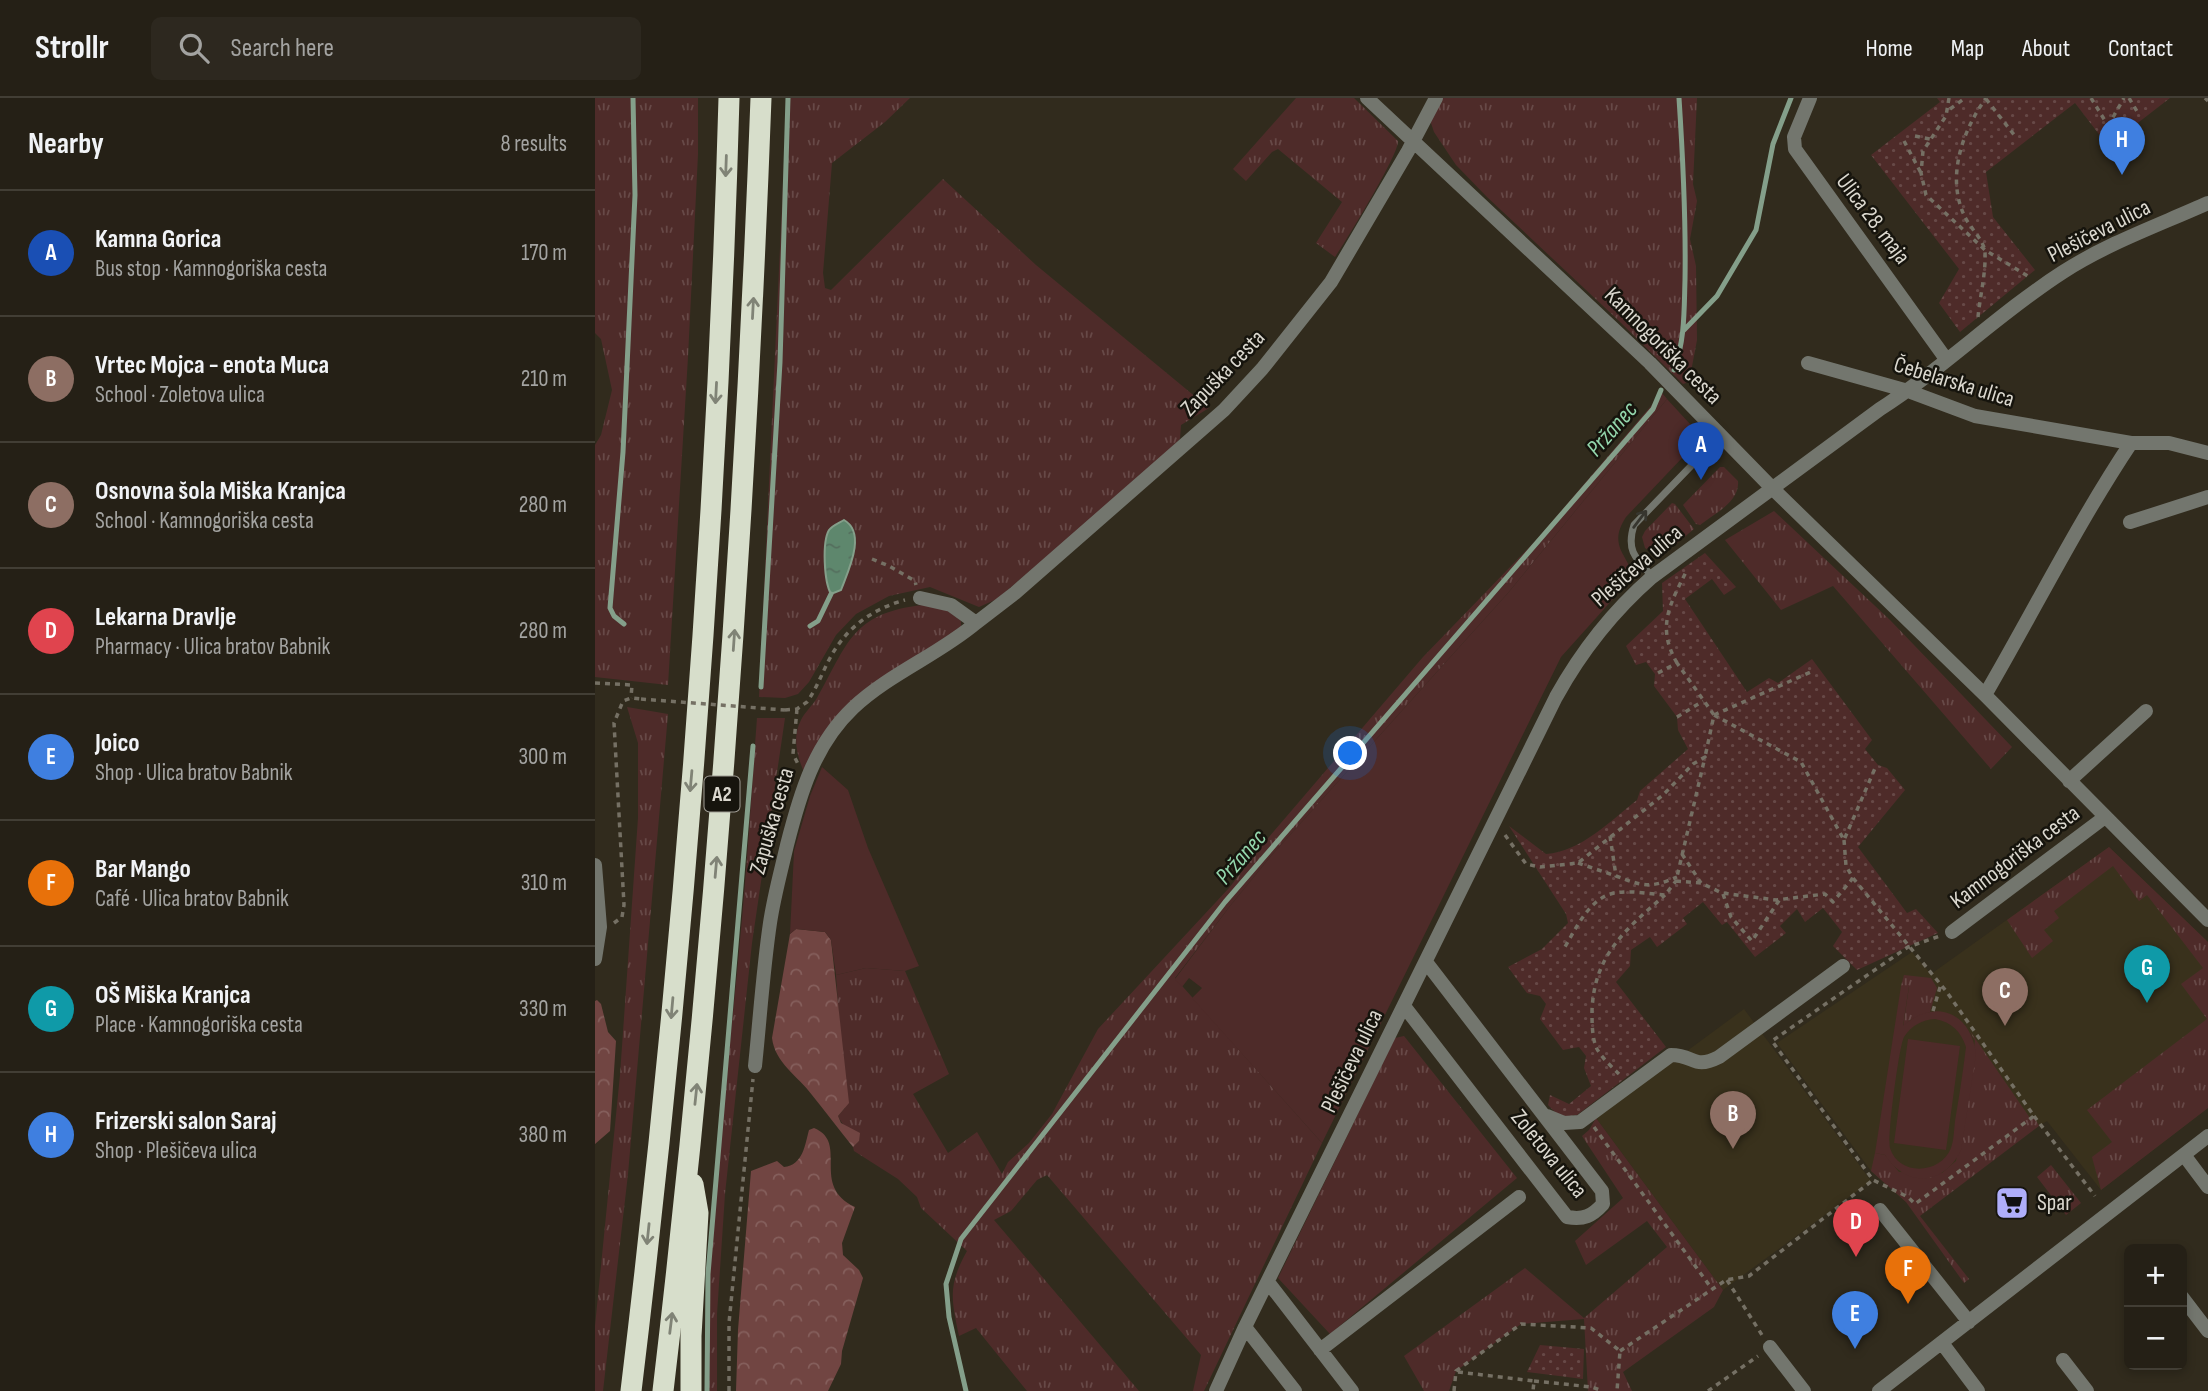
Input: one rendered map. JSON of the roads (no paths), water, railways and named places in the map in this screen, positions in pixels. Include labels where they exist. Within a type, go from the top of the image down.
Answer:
[{"type":"highway","name":"A2","points":[[630,1388],[671,1021],[697,713],[711,503],[729,98]]},
{"type":"highway","name":"A2","points":[[663,1391],[707,974],[733,659],[748,412],[761,98]]},
{"type":"highway","points":[[689,1161],[698,1213],[691,1336],[691,1391]]},
{"type":"street","name":"Kamnogoriška cesta","points":[[1367,98],[1650,363],[1772,488],[1985,695],[2208,920]]},
{"type":"street","name":"Zapuška cesta","points":[[755,1066],[770,924],[798,803],[813,761],[841,721],[867,696],[959,637],[1015,593],[1224,410],[1262,369],[1331,282],[1436,98]]},
{"type":"street","name":"Ulica 28. maja","points":[[1810,98],[1794,137],[1795,149],[1946,359]]},
{"type":"street","name":"Plešičeva ulica","points":[[1216,1391],[1245,1327],[1573,666],[1603,625],[1626,599],[1652,577],[1908,391],[2062,272],[2093,254],[2208,203]]},
{"type":"street","name":"Čebelarska ulica","points":[[1808,363],[1908,391],[1975,416],[2131,443],[2169,443],[2208,453]]},
{"type":"street","points":[[1985,695],[2096,495],[2131,443]]},
{"type":"street","points":[[2130,522],[2208,497]]},
{"type":"street","points":[[920,598],[951,605],[976,623]]},
{"type":"street","name":"Kamnogoriška cesta","points":[[2069,781],[2146,711]]},
{"type":"street","name":"Kamnogoriška cesta","points":[[1952,932],[2105,817]]},
{"type":"street","points":[[595,865],[600,927],[595,959]]},
{"type":"street","name":"Zoletova ulica","points":[[1404,1006],[1567,1217],[1579,1219],[1594,1215],[1603,1204],[1602,1191],[1426,962]]},
{"type":"street","name":"Zoletova ulica","points":[[1546,1116],[1564,1123],[1580,1122],[1671,1055],[1682,1055],[1697,1063],[1706,1063],[1720,1057],[1843,967]]},
{"type":"street","points":[[1879,1391],[2208,1136]]},
{"type":"street","points":[[2184,1156],[2208,1187]]},
{"type":"street","points":[[1320,1350],[1519,1197]]},
{"type":"street","points":[[1881,1209],[1969,1322]]},
{"type":"street","points":[[1268,1282],[1353,1391]]},
{"type":"street","points":[[2187,1304],[2208,1331]]},
{"type":"street","points":[[1245,1327],[1295,1391]]},
{"type":"street","points":[[1942,1343],[1978,1391]]},
{"type":"street","points":[[1770,1347],[1804,1391]]},
{"type":"street","points":[[2063,1360],[2087,1391]]},
{"type":"lane","points":[[1652,577],[1630,549],[1633,524],[1720,436]]},
{"type":"water","points":[[844,520],[851,526],[854,534],[854,553],[841,590],[831,594],[825,572],[825,543],[829,530]]},
{"type":"waterway","points":[[624,624],[614,616],[610,608],[623,452],[635,195],[633,98]]},
{"type":"waterway","points":[[761,687],[780,362],[788,98]]},
{"type":"waterway","name":"Pržanec","points":[[1674,370],[1682,337],[1685,280],[1679,98]]},
{"type":"waterway","points":[[1684,330],[1717,296],[1756,230],[1773,144],[1791,98]]},
{"type":"waterway","name":"Pržanec","points":[[966,1391],[949,1317],[946,1284],[961,1239],[1225,902],[1653,409],[1661,390]]},
{"type":"waterway","points":[[810,626],[818,621],[831,594]]},
{"type":"waterway","points":[[707,1391],[708,1274],[753,746]]},
{"type":"place","name":"Frizerski salon Saraj","points":[[2122,175]]},
{"type":"place","name":"Kamna Gorica","points":[[1701,480]]},
{"type":"place","name":"OŠ Miška Kranjca","points":[[2147,1003]]},
{"type":"place","name":"Osnovna šola Miška Kranjca","points":[[2005,1026]]},
{"type":"place","name":"Vrtec Mojca - enota Muca","points":[[1733,1149]]},
{"type":"place","name":"Spar","points":[[2012,1203]]},
{"type":"place","name":"Lekarna Dravlje","points":[[1856,1257]]},
{"type":"place","name":"Bar Mango","points":[[1908,1304]]},
{"type":"place","name":"Joico","points":[[1855,1349]]}]
